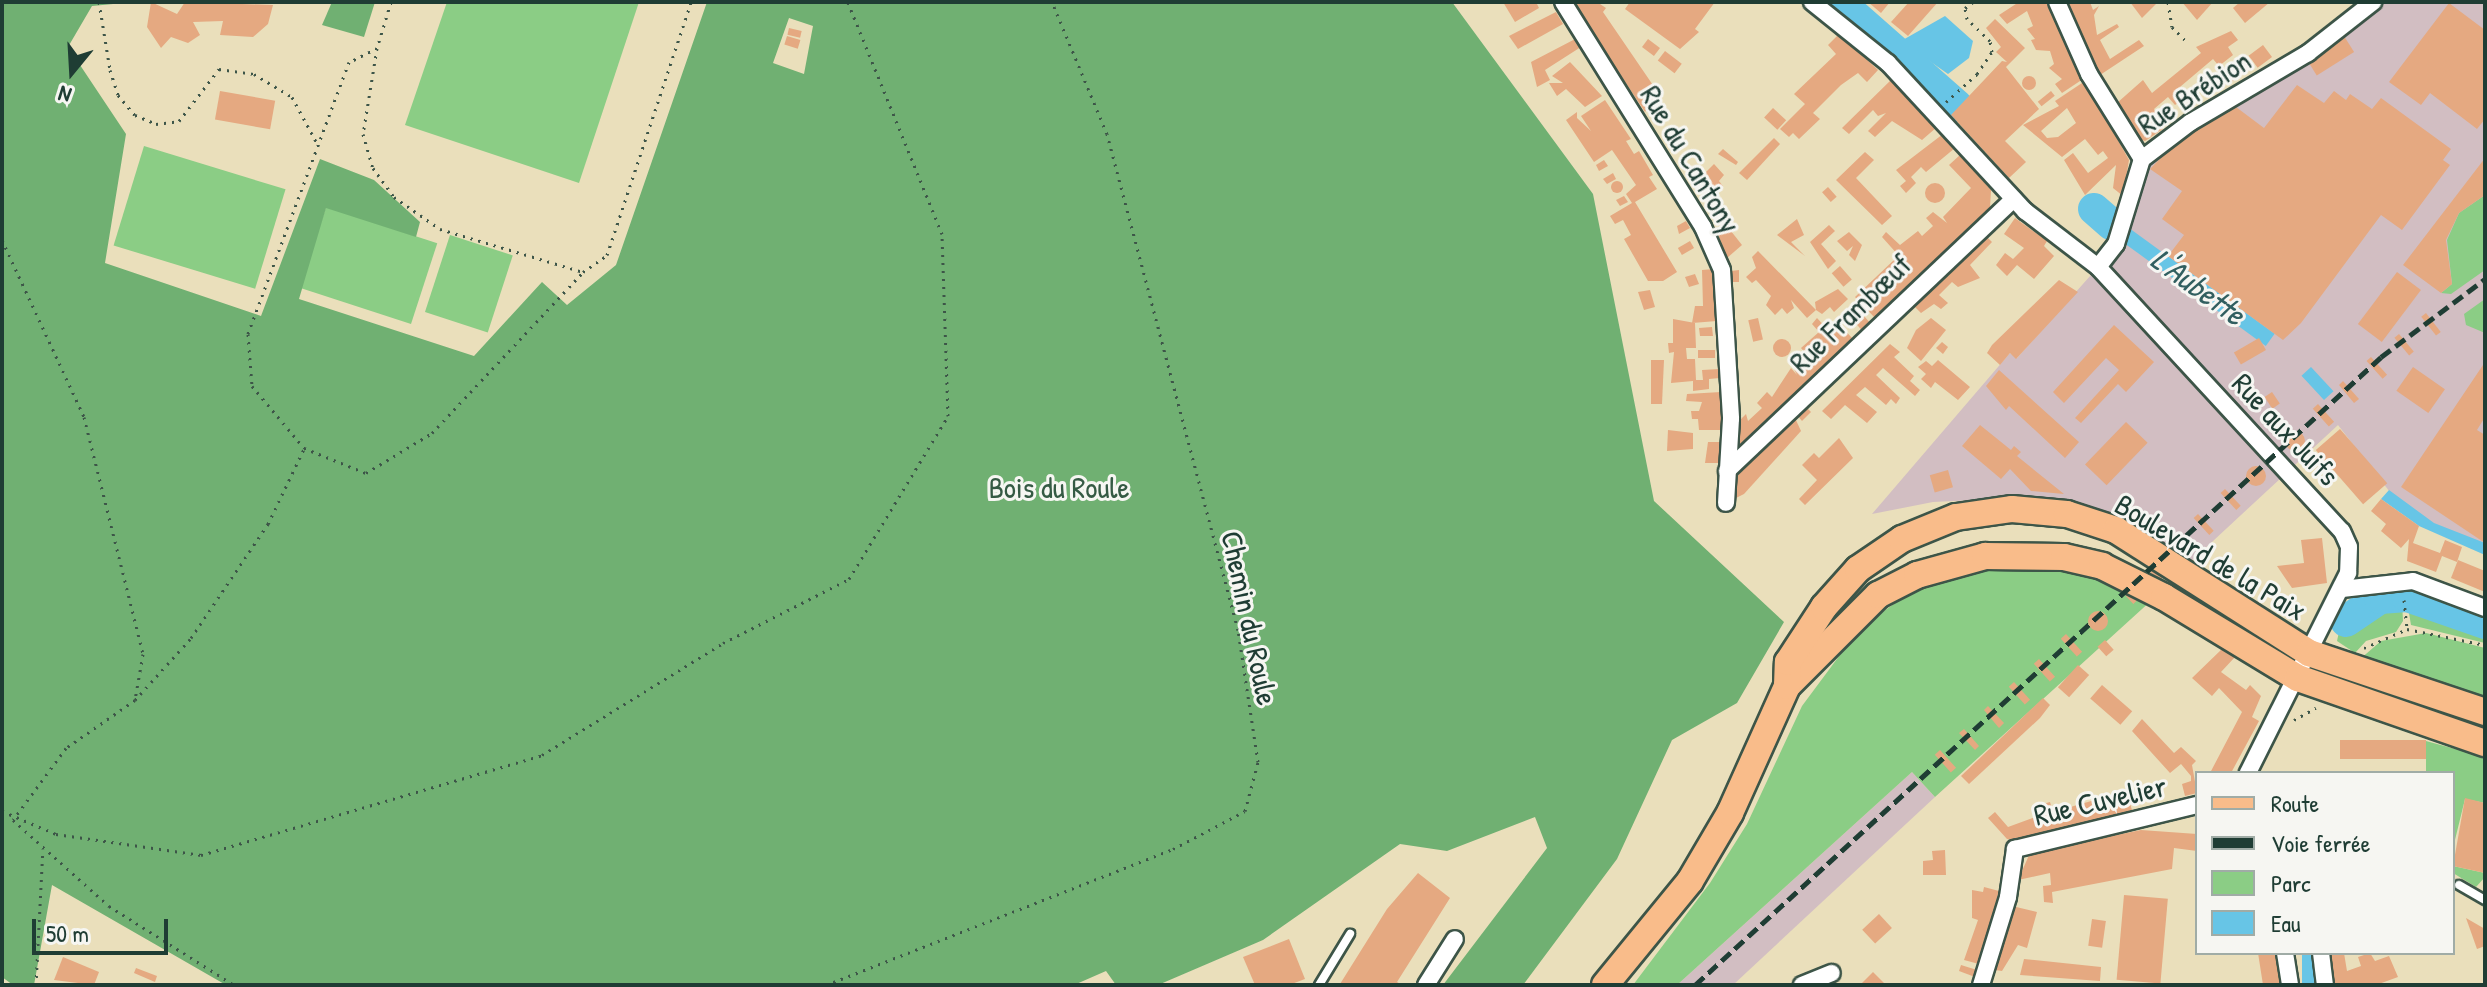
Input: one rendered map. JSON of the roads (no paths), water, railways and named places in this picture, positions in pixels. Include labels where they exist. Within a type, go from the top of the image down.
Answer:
[{"type":"main road","name":"Boulevard de la Paix","points":[[1787,686],[1788,662],[1798,641],[1858,569],[1902,539],[1956,517],[2012,509],[2067,514],[2116,530],[2309,653],[2485,712]]},
{"type":"main road","name":"Boulevard de la Paix","points":[[1605,985],[1690,881],[1730,813],[1787,686],[1878,595],[1957,561],[2012,554],[2102,566],[2164,597],[2298,678],[2485,743]]},
{"type":"street","name":"Rue du Cantony","points":[[1563,2],[1703,227],[1722,270],[1729,328],[1726,503]]},
{"type":"street","name":"Rue aux Juifs","points":[[1812,2],[1888,63],[2014,199],[2098,267],[2342,531],[2351,562],[2342,589],[2249,771]]},
{"type":"street","points":[[2057,2],[2089,74],[2142,159]]},
{"type":"street","name":"Rue Brébion","points":[[2098,267],[2121,231],[2142,159],[2191,122],[2308,53],[2373,2]]},
{"type":"street","name":"Rue Frambœuf","points":[[1727,471],[2014,199]]},
{"type":"street","points":[[2342,589],[2413,581],[2485,608]]},
{"type":"street","name":"Rue Cuvelier","points":[[1981,985],[2008,897],[2015,849],[2195,806]]},
{"type":"street","points":[[2166,814],[2195,819]]},
{"type":"street","points":[[1426,985],[1455,939]]},
{"type":"street","points":[[2285,955],[2290,985]]},
{"type":"street","points":[[2321,955],[2325,985]]},
{"type":"street","points":[[1802,985],[1832,973]]},
{"type":"lane","points":[[2459,885],[2485,900]]},
{"type":"lane","points":[[1319,985],[1350,934]]},
{"type":"water","points":[[1945,16],[1973,41],[1969,58],[1948,74],[1901,41]]},
{"type":"water","points":[[2129,228],[2275,334],[2266,346],[2120,240]]},
{"type":"water","points":[[2311,367],[2334,391],[2324,400],[2301,376]]},
{"type":"water","points":[[2389,490],[2434,523],[2485,543],[2485,555],[2419,526],[2381,499]]},
{"type":"water","points":[[2402,590],[2402,601],[2374,607],[2351,624],[2342,618],[2376,594]]},
{"type":"water","points":[[2407,590],[2485,619],[2485,628],[2407,601]]},
{"type":"water","points":[[2302,955],[2314,955],[2314,985],[2302,985]]},
{"type":"waterway","name":"L'Aubette","points":[[1846,8],[1957,106]]},
{"type":"waterway","name":"L'Aubette","points":[[2094,209],[2111,224]]},
{"type":"waterway","points":[[2346,621],[2380,598],[2407,596],[2485,623]]},
{"type":"railway","points":[[1695,985],[2381,357],[2485,279]]},
{"type":"park label","name":"Bois du Roule","points":[[1059,487]]}]
